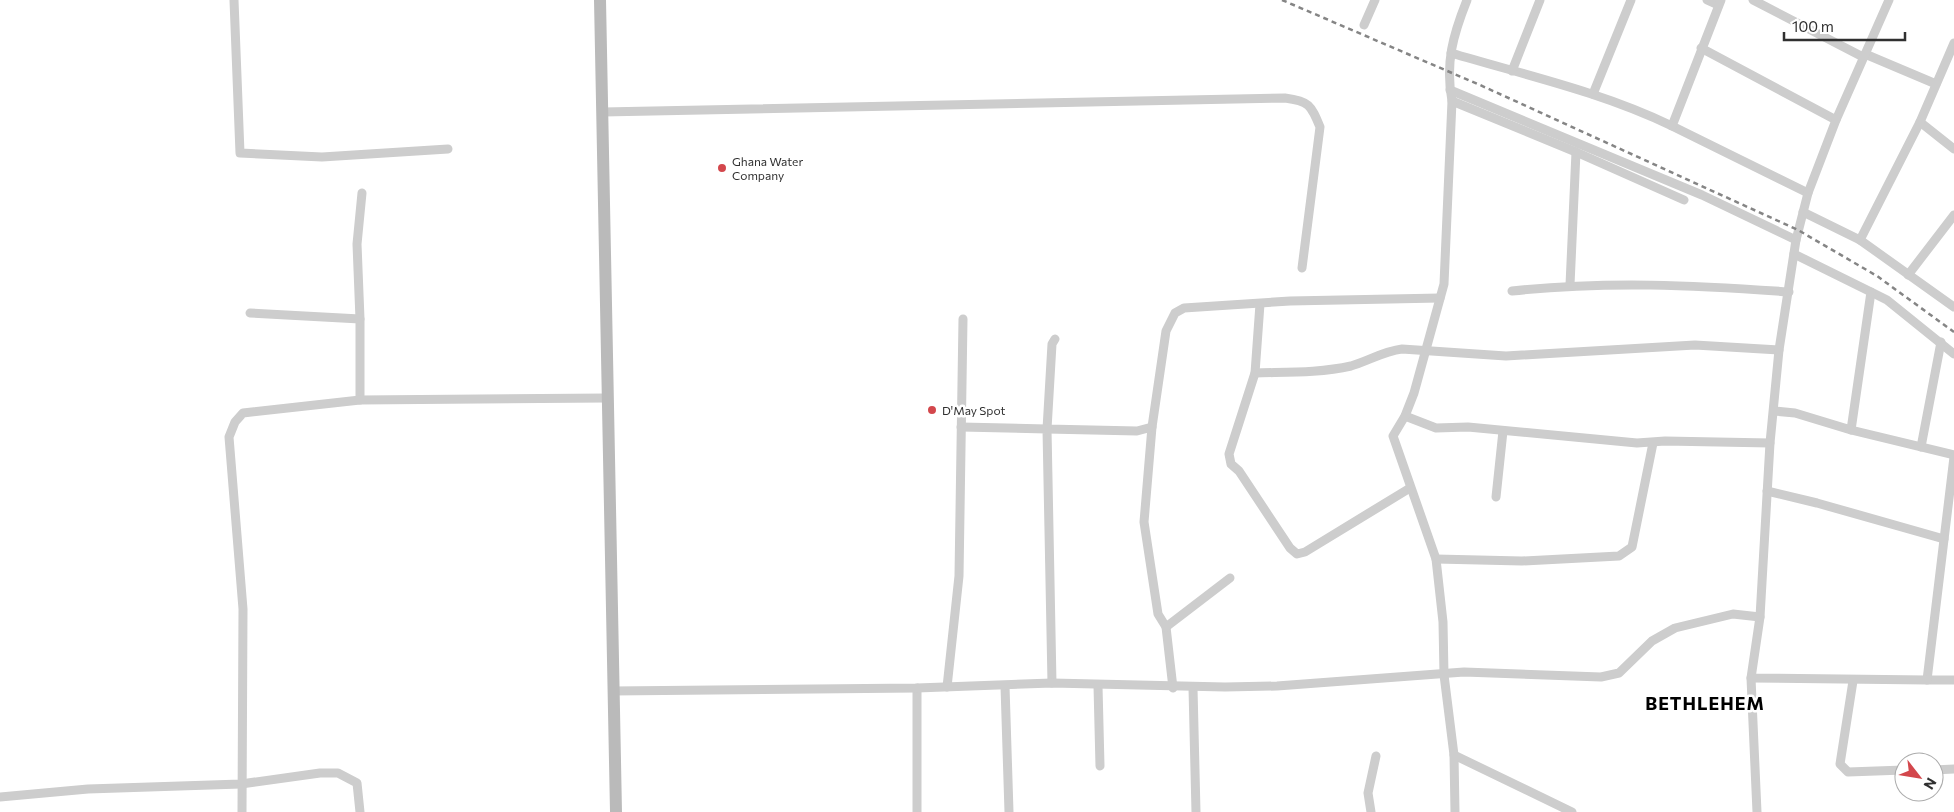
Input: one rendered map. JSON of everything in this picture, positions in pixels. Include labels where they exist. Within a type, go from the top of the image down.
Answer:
[{"type":"street","points":[[234,0],[240,153],[322,157],[448,149]]},
{"type":"street","points":[[600,0],[606,398],[612,567],[616,812]]},
{"type":"street","points":[[1364,25],[1375,0]]},
{"type":"street","points":[[1455,812],[1454,756],[1444,674],[1443,622],[1436,559],[1393,436],[1405,416],[1426,351],[1446,270],[1452,100],[1449,72],[1454,31],[1467,0]]},
{"type":"street","points":[[1512,71],[1540,0]]},
{"type":"street","points":[[1593,94],[1631,0]]},
{"type":"street","points":[[1672,126],[1719,3],[1707,0]]},
{"type":"street","points":[[1752,0],[1864,55],[1936,84]]},
{"type":"street","points":[[1757,812],[1751,678],[1760,617],[1770,443],[1779,350],[1796,240],[1808,193],[1836,120],[1889,0]]},
{"type":"street","points":[[1860,240],[1920,122],[1954,43]]},
{"type":"street","points":[[1701,48],[1836,120]]},
{"type":"street","points":[[1451,53],[1593,94],[1634,108],[1808,193]]},
{"type":"street","points":[[1450,90],[1702,195],[1796,240]]},
{"type":"street","points":[[603,112],[1256,98],[1301,100],[1312,108],[1320,127],[1302,268]]},
{"type":"street","points":[[1452,100],[1684,200]]},
{"type":"street","points":[[1920,122],[1954,149]]},
{"type":"street","points":[[1570,285],[1576,152]]},
{"type":"street","points":[[360,400],[360,319],[357,244],[362,193]]},
{"type":"street","points":[[1803,212],[1860,240],[1954,307]]},
{"type":"street","points":[[1908,276],[1954,215]]},
{"type":"street","points":[[1794,254],[1888,300],[1954,354]]},
{"type":"street","points":[[1512,291],[1570,285],[1683,284],[1789,292]]},
{"type":"street","points":[[1851,430],[1871,292]]},
{"type":"street","points":[[1173,688],[1166,627],[1158,614],[1144,522],[1152,427],[1166,331],[1175,313],[1184,308],[1440,298]]},
{"type":"street","points":[[1260,304],[1254,374],[1229,454],[1231,464],[1239,471],[1290,548],[1297,554],[1305,552],[1410,488]]},
{"type":"street","points":[[250,313],[360,319]]},
{"type":"street","points":[[947,687],[959,576],[963,320]]},
{"type":"street","points":[[1052,683],[1047,429],[1052,344],[1055,340]]},
{"type":"street","points":[[1921,447],[1941,342]]},
{"type":"street","points":[[1254,374],[1306,372],[1349,366],[1393,350],[1506,356],[1695,345],[1779,350]]},
{"type":"street","points":[[242,812],[243,609],[229,437],[235,422],[243,413],[360,400],[606,398]]},
{"type":"street","points":[[1774,411],[1795,413],[1851,430],[1954,456],[1927,680]]},
{"type":"street","points":[[1405,416],[1436,428],[1468,428],[1654,443],[1770,443]]},
{"type":"street","points":[[961,427],[1137,431],[1152,427]]},
{"type":"street","points":[[1496,497],[1503,431]]},
{"type":"street","points":[[1436,559],[1522,561],[1619,556],[1625,553],[1632,547],[1654,443]]},
{"type":"street","points":[[1767,491],[1817,503],[1944,539]]},
{"type":"street","points":[[1166,627],[1230,578]]},
{"type":"street","points":[[613,691],[917,688],[1052,683],[1193,688],[1277,686],[1464,672],[1601,677],[1613,676],[1619,673],[1652,641],[1675,628],[1733,614],[1760,617]]},
{"type":"street","points":[[1751,678],[1954,680]]},
{"type":"street","points":[[1853,680],[1840,764],[1848,772],[1894,770]]},
{"type":"street","points":[[1005,686],[1009,812]]},
{"type":"street","points":[[1098,686],[1100,766]]},
{"type":"street","points":[[917,688],[917,812]]},
{"type":"street","points":[[1193,688],[1196,812]]},
{"type":"street","points":[[1371,812],[1368,793],[1376,756]]},
{"type":"street","points":[[1454,756],[1572,812]]},
{"type":"street","points":[[0,797],[88,789],[241,784],[320,773],[338,773],[356,783],[360,812]]},
{"type":"railway","points":[[1282,0],[1480,85],[1798,230],[1877,276],[1954,332]]},
{"type":"place","name":"Ghana Water Company","points":[[722,168]]},
{"type":"place","name":"D'May Spot","points":[[932,410]]},
{"type":"district","name":"BETHLEHEM","points":[[1705,703]]}]
